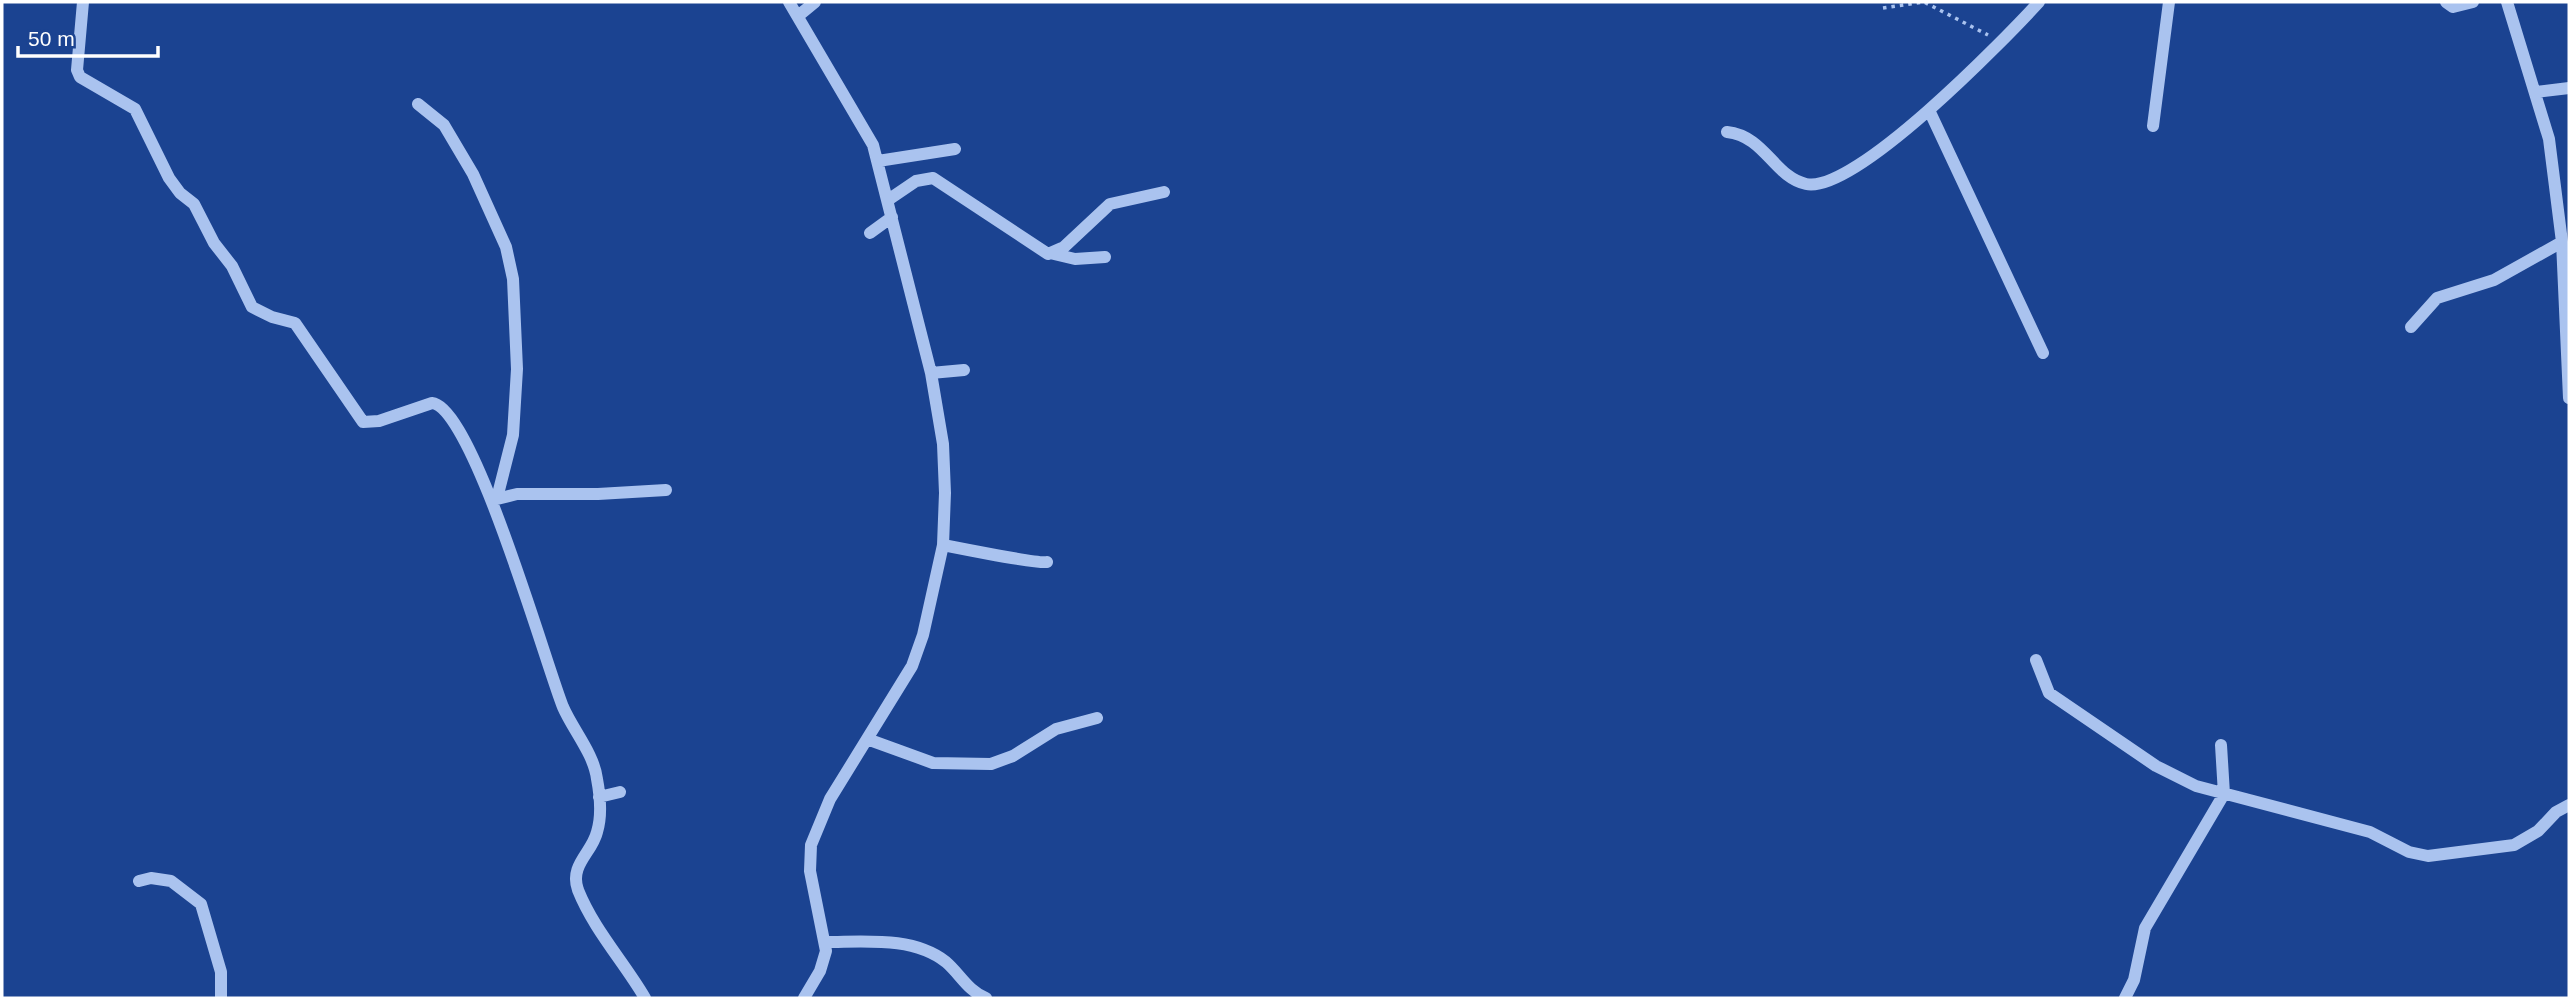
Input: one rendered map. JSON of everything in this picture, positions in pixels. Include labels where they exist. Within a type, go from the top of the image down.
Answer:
[{"type":"street","points":[[83,2],[77,70],[79,77],[135,109],[169,178],[180,193],[194,204],[214,243],[232,265],[252,307],[295,323],[363,422],[379,421],[432,403],[448,411],[478,464],[513,554],[538,638],[564,709],[595,769],[599,797],[598,830],[576,872],[576,880],[596,923],[645,998]]},
{"type":"street","points":[[789,2],[869,133],[931,373],[943,444],[943,545],[923,635],[912,666],[830,799],[811,845],[810,872],[825,942],[824,961],[804,998]]},
{"type":"street","points":[[798,16],[815,2]]},
{"type":"street","points":[[1727,132],[1750,138],[1788,174],[1804,184],[1818,185],[1846,172],[1905,131],[2002,43],[2039,2]]},
{"type":"street","points":[[2153,126],[2169,2]]},
{"type":"street","points":[[2446,2],[2453,7],[2473,2]]},
{"type":"street","points":[[2507,2],[2544,91],[2562,242],[2569,398]]},
{"type":"street","points":[[2544,91],[2569,88]]},
{"type":"street","points":[[418,104],[444,125],[473,174],[506,247],[513,279],[517,369],[513,435],[494,500]]},
{"type":"street","points":[[1929,110],[2043,353]]},
{"type":"street","points":[[878,161],[955,149]]},
{"type":"street","points":[[888,200],[916,181],[933,178],[942,181],[1040,252],[1076,259],[1105,257]]},
{"type":"street","points":[[1054,254],[1110,204],[1164,192]]},
{"type":"street","points":[[870,233],[892,217]]},
{"type":"street","points":[[2411,327],[2437,298],[2494,280],[2562,242]]},
{"type":"street","points":[[931,373],[964,370]]},
{"type":"street","points":[[494,500],[517,494],[598,494],[667,490]]},
{"type":"street","points":[[943,545],[1015,556],[1034,564],[1047,562]]},
{"type":"street","points":[[2036,660],[2045,689],[2156,766],[2196,786],[2370,832],[2409,852],[2428,856],[2514,845],[2538,831],[2556,812],[2569,805]]},
{"type":"street","points":[[867,739],[933,763],[991,764],[1013,756],[1056,729],[1097,718]]},
{"type":"street","points":[[2125,998],[2134,980],[2145,928],[2224,793],[2221,745]]},
{"type":"street","points":[[599,797],[620,792]]},
{"type":"street","points":[[139,881],[151,878],[171,881],[201,904],[221,972],[221,998]]},
{"type":"street","points":[[825,942],[880,941],[922,950],[947,963],[972,990],[986,998]]},
{"type":"path","points":[[1883,8],[1924,2],[2002,43]]}]
